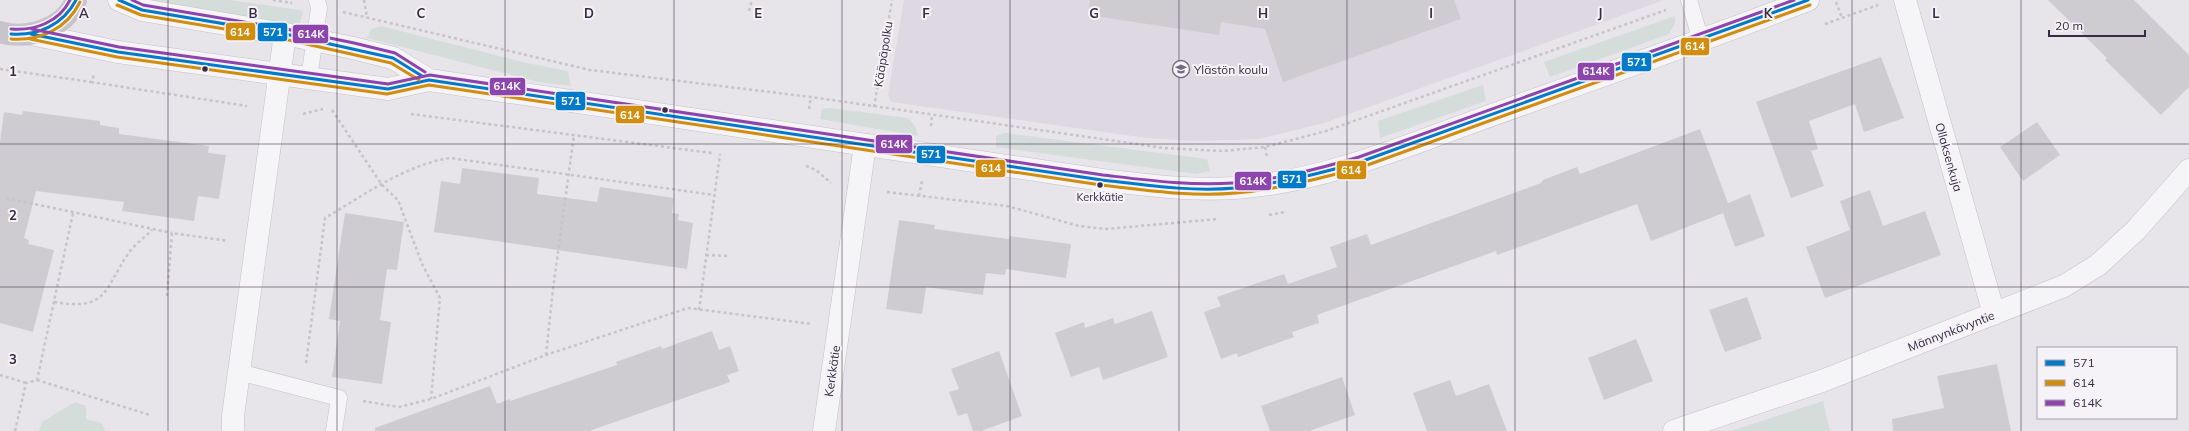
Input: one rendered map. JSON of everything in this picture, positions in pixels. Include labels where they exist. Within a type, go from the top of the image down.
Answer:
[{"type":"main road","points":[[1,33],[16,35],[31,34],[51,27],[63,18],[76,0]]},
{"type":"street","points":[[119,0],[142,10],[285,34],[393,58],[429,80]]},
{"type":"street","points":[[31,34],[118,52],[309,79],[388,89],[429,80],[1102,180],[1181,188],[1236,188],[1272,184],[1343,168],[1701,41],[1808,0]]},
{"type":"street","name":"Ollaksenkuja","points":[[1905,0],[1994,314]]},
{"type":"street","points":[[233,431],[233,416],[285,34]]},
{"type":"street","name":"Kerkkätie","points":[[824,431],[865,145]]},
{"type":"street","name":"Männynkävyntie","points":[[1674,431],[1822,381],[2064,286],[2098,265],[2136,230],[2189,170]]},
{"type":"lane","points":[[1689,1],[1701,41]]},
{"type":"lane","points":[[309,79],[315,40],[318,4]]},
{"type":"lane","points":[[239,372],[339,398],[334,431]]},
{"type":"path","points":[[272,0],[318,4],[590,70],[811,97],[1164,148],[1222,151],[1265,148],[1326,131],[1689,1]]},
{"type":"path","points":[[364,0],[367,16]]},
{"type":"path","points":[[749,11],[752,0]]},
{"type":"path","name":"Kääpäpolku","points":[[874,107],[892,0]]},
{"type":"path","points":[[1836,0],[1842,18]]},
{"type":"path","points":[[331,107],[382,185],[398,200],[422,264],[440,298],[431,399]]},
{"type":"path","points":[[546,355],[574,135]]},
{"type":"path","points":[[699,310],[720,154]]},
{"type":"path","points":[[303,388],[325,218],[382,185],[430,161],[450,158],[714,195]]},
{"type":"path","points":[[6,198],[172,233],[256,245]]},
{"type":"path","points":[[37,380],[73,212]]},
{"type":"path","points":[[54,302],[76,306],[91,302],[101,297],[114,281],[128,254],[152,229]]},
{"type":"path","points":[[167,296],[172,233]]},
{"type":"path","points":[[706,255],[728,256]]},
{"type":"path","points":[[339,398],[399,407],[431,399],[546,355],[688,308],[819,325]]},
{"type":"path","points":[[0,375],[26,383],[37,380],[150,415]]},
{"type":"path","points":[[15,431],[26,383]]},
{"type":"shaded area","points":[[144,0],[229,0],[300,10],[303,12],[300,23],[295,24],[153,5]]},
{"type":"shaded area","name":"Ylästön koulu","points":[[904,0],[1664,0],[1324,123],[1259,139],[1196,141],[1147,138],[891,102],[888,94]]},
{"type":"shaded area","points":[[1675,16],[1675,23],[1669,34],[1550,77],[1544,62]]},
{"type":"shaded area","points":[[381,26],[527,63],[568,71],[571,86],[539,82],[367,38],[371,29]]},
{"type":"shaded area","points":[[1483,85],[1486,101],[1380,138],[1378,121]]},
{"type":"shaded area","points":[[830,108],[908,118],[915,126],[918,136],[820,119],[822,109]]},
{"type":"shaded area","points":[[1005,133],[1207,159],[1210,171],[1196,174],[996,147],[996,136]]},
{"type":"shaded area","points":[[1823,401],[1830,431],[1731,431]]},
{"type":"shaded area","points":[[75,402],[86,406],[86,419],[102,423],[105,431],[39,431],[42,422]]},
{"type":"building","points":[[1090,0],[1454,0],[1461,19],[1283,82],[1265,29],[1221,22],[1219,35],[1089,15]]},
{"type":"building","points":[[2048,0],[2134,0],[2189,55],[2189,87],[2161,115],[2105,60],[2107,58]]},
{"type":"building","points":[[1881,57],[1904,118],[1864,132],[1855,104],[1809,121],[1818,149],[1811,151],[1824,186],[1791,198],[1756,102]]},
{"type":"building","points":[[23,111],[100,121],[100,125],[119,128],[119,134],[209,146],[208,153],[226,155],[219,199],[198,196],[194,221],[122,211],[124,202],[36,191],[24,238],[29,240],[28,244],[54,250],[33,332],[0,323],[0,142],[4,112],[22,115]]},
{"type":"building","points":[[2037,122],[2060,155],[2023,181],[2000,147]]},
{"type":"building","points":[[1700,129],[1728,203],[1750,194],[1765,236],[1735,247],[1723,213],[1651,241],[1637,204],[1497,255],[1496,251],[1317,315],[1319,323],[1292,332],[1294,337],[1238,357],[1237,353],[1221,359],[1204,312],[1221,306],[1217,297],[1284,274],[1288,284],[1337,267],[1330,247],[1367,234],[1371,245],[1541,183],[1543,180],[1577,167],[1580,174]]},
{"type":"building","points":[[462,168],[539,178],[537,194],[597,202],[600,187],[674,198],[672,213],[679,214],[678,220],[693,223],[687,269],[434,232],[441,181],[460,184]]},
{"type":"building","points":[[1870,190],[1883,226],[1925,211],[1941,255],[1825,298],[1806,247],[1850,230],[1840,201]]},
{"type":"building","points":[[345,213],[404,222],[397,270],[387,269],[380,320],[391,322],[382,384],[332,377],[340,321],[329,319]]},
{"type":"building","points":[[899,220],[935,225],[934,229],[1009,239],[1009,236],[1071,244],[1066,278],[1006,269],[1005,275],[986,273],[983,295],[926,287],[922,314],[886,309]]},
{"type":"building","points":[[1747,297],[1762,339],[1725,352],[1709,310]]},
{"type":"building","points":[[1152,311],[1168,357],[1103,380],[1099,367],[1071,377],[1055,333],[1084,322],[1085,328],[1113,318],[1115,324]]},
{"type":"building","points":[[712,331],[719,350],[730,346],[739,371],[727,375],[730,382],[589,431],[375,431],[375,428],[490,386],[497,404],[510,399],[510,401],[617,365],[616,362],[661,346],[662,349]]},
{"type":"building","points":[[1636,339],[1653,381],[1604,400],[1588,358]]},
{"type":"building","points":[[999,351],[1022,416],[981,431],[973,431],[967,413],[958,416],[949,392],[959,389],[951,369]]},
{"type":"building","points":[[1997,364],[2011,431],[1893,431],[1892,419],[1944,408],[1937,376]]},
{"type":"building","points":[[1342,377],[1355,415],[1309,431],[1270,431],[1261,406]]},
{"type":"building","points":[[1450,380],[1456,396],[1489,384],[1507,431],[1427,431],[1413,393]]},
{"type":"transit line","name":"614K","points":[[11,29],[37,27],[45,24],[60,14],[70,0]]},
{"type":"transit line","name":"571","points":[[11,34],[31,33],[49,27],[64,16],[71,9],[76,0]]},
{"type":"transit line","name":"571","points":[[119,0],[142,10],[285,34],[393,58],[422,76]]},
{"type":"transit line","name":"614K","points":[[132,0],[143,5],[286,29],[395,53],[425,72]]},
{"type":"transit line","name":"614K","points":[[32,29],[119,47],[388,84],[430,75],[1103,175],[1168,182],[1217,184],[1249,182],[1281,177],[1359,157],[1794,0]]},
{"type":"transit line","name":"571","points":[[31,34],[118,52],[388,89],[429,80],[1102,180],[1168,187],[1218,189],[1283,181],[1360,162],[1808,0]]},
{"type":"transit line","name":"614","points":[[11,39],[32,38],[52,31],[68,19],[80,2]]},
{"type":"transit line","name":"614","points":[[117,5],[141,15],[284,39],[391,63],[419,80]]},
{"type":"transit line","name":"614","points":[[30,39],[117,57],[387,94],[429,85],[1101,185],[1168,192],[1219,194],[1284,186],[1362,167],[1810,5]]},
{"type":"place","name":"Ylästön koulu","points":[[1181,69]]},
{"type":"place","name":"Kerkkätie","points":[[1100,185]]}]
